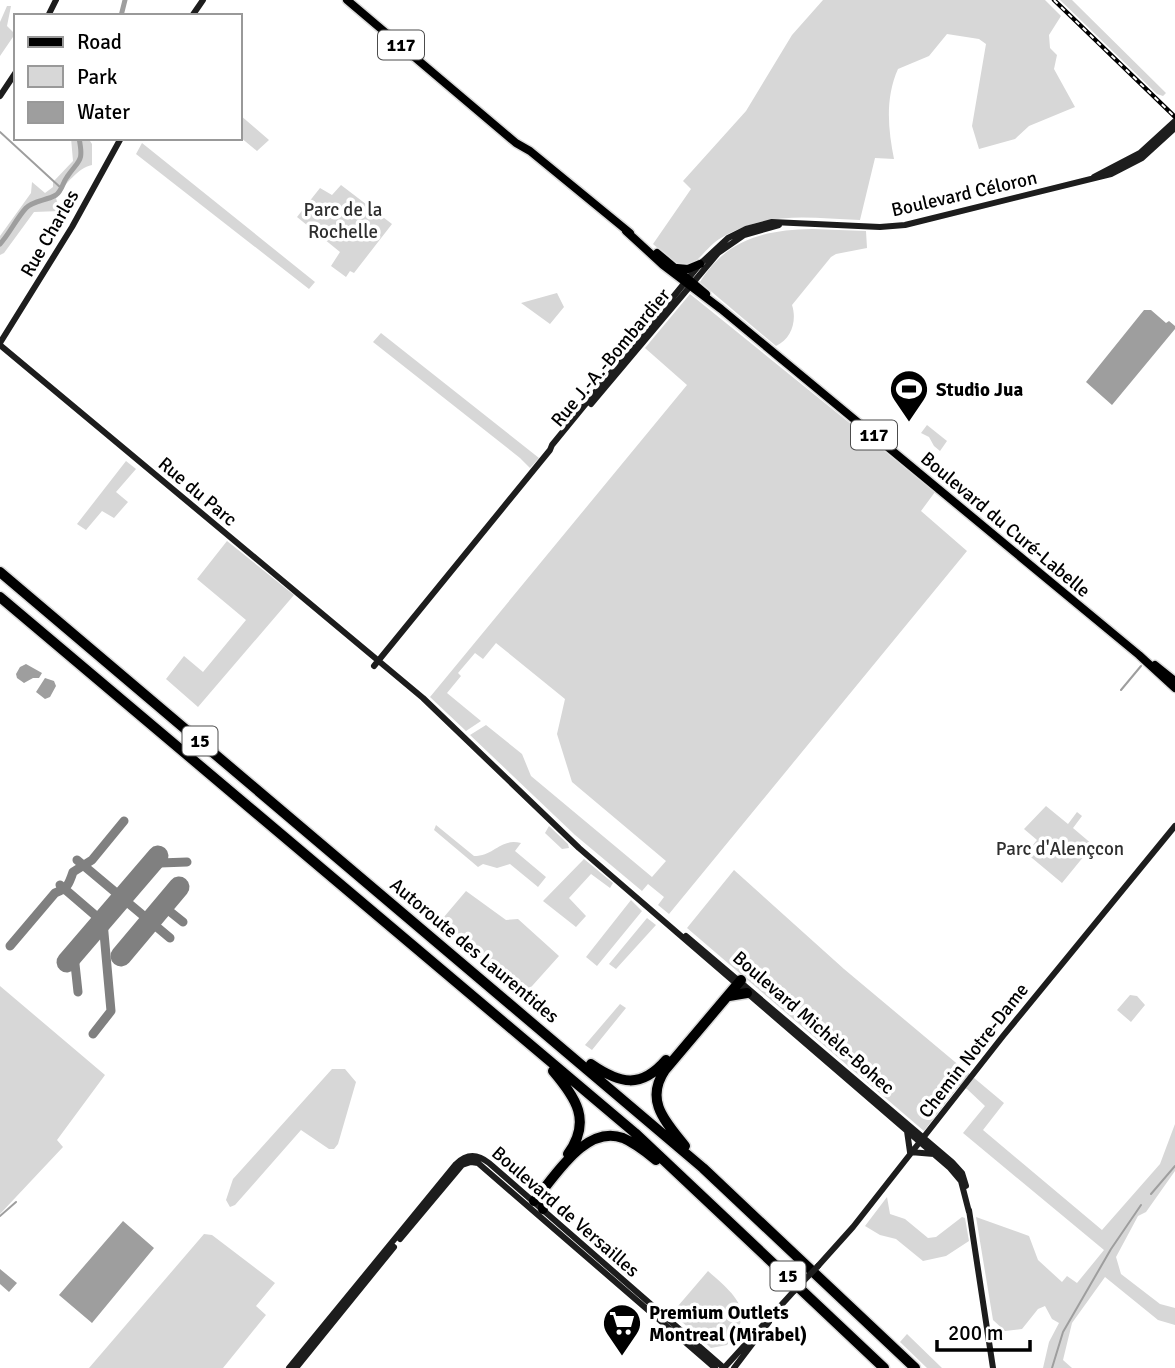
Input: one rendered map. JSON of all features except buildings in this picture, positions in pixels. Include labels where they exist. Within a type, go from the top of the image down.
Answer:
[{"type":"highway","name":"Autoroute des Laurentides","points":[[0,570],[703,1168],[915,1368]]},
{"type":"highway","name":"Autoroute des Laurentides","points":[[0,597],[635,1133],[884,1368]]},
{"type":"highway","points":[[560,1045],[611,1077],[628,1081],[645,1078],[660,1067],[737,981]]},
{"type":"highway","points":[[703,1168],[662,1116],[656,1099],[657,1087],[664,1072],[729,996],[737,981]]},
{"type":"highway","points":[[729,996],[747,993]]},
{"type":"highway","points":[[530,1202],[572,1148],[580,1124],[573,1095],[533,1047]]},
{"type":"highway","points":[[530,1202],[584,1144],[609,1135],[631,1142],[687,1181]]},
{"type":"highway","points":[[543,1209],[545,1188]]},
{"type":"main road","name":"Boulevard du Curé-Labelle","points":[[347,0],[509,137],[675,268],[688,282]]},
{"type":"main road","name":"Boulevard du Curé-Labelle","points":[[626,230],[636,242],[1175,681]]},
{"type":"main road","points":[[675,268],[688,269],[700,264]]},
{"type":"main road","name":"Boulevard du Curé-Labelle","points":[[1141,656],[1175,688]]},
{"type":"street","points":[[0,96],[14,75]]},
{"type":"street","name":"Boulevard Céloron","points":[[1093,177],[1140,153],[1175,121]]},
{"type":"street","name":"Boulevard Céloron","points":[[688,282],[700,264],[723,242],[743,230],[772,222],[884,227],[905,225],[1111,174],[1133,164],[1175,128]]},
{"type":"street","name":"Rue Charles","points":[[0,344],[72,227],[120,140]]},
{"type":"street","name":"Boulevard Céloron","points":[[688,282],[715,255],[736,240],[761,229],[799,223]]},
{"type":"street","name":"Rue J.-A.-Bombardier","points":[[378,661],[688,282]]},
{"type":"street","name":"Rue du Parc","points":[[0,344],[378,661]]},
{"type":"street","name":"Rue J.-A.-Bombardier","points":[[378,661],[401,629],[415,615]]},
{"type":"street","points":[[389,649],[388,663],[393,674]]},
{"type":"street","name":"Boulevard Michèle-Bohec","points":[[378,661],[423,698],[579,848],[962,1173],[966,1182],[993,1368]]},
{"type":"street","name":"Chemin Notre-Dame","points":[[724,1368],[853,1227],[1003,1036],[1175,826]]},
{"type":"street","name":"Boulevard Michèle-Bohec","points":[[737,981],[747,993],[908,1131],[921,1139],[959,1177],[969,1212]]},
{"type":"street","points":[[908,1131],[910,1152],[936,1155]]},
{"type":"street","name":"Boulevard de Versailles","points":[[289,1368],[462,1158],[474,1155],[484,1158],[715,1368]]},
{"type":"street","name":"Boulevard de Versailles","points":[[296,1368],[462,1165],[471,1162],[481,1164],[543,1209],[724,1368]]},
{"type":"street","name":"Chemin Notre-Dame","points":[[734,1368],[794,1291]]},
{"type":"street","points":[[712,1358],[722,1359],[736,1354]]},
{"type":"green space","points":[[823,0],[1045,0],[1061,16],[1049,35],[1050,48],[1057,55],[1054,69],[1075,107],[1029,126],[1015,139],[979,149],[972,126],[986,44],[979,39],[947,34],[929,56],[898,69],[891,91],[889,114],[894,159],[875,158],[860,220],[806,217],[772,219],[739,229],[721,238],[688,266],[675,263],[653,244],[691,189],[683,181],[746,111],[792,35]]},
{"type":"green space","points":[[1060,0],[1072,0],[1166,93],[1163,96],[1157,94]]},
{"type":"green space","points":[[7,6],[11,6],[7,26],[14,35],[0,56],[0,22]]},
{"type":"green space","points":[[242,117],[269,140],[257,151],[242,139]]},
{"type":"green space","points":[[71,140],[89,140],[92,144],[92,165],[77,173],[55,195],[60,211],[34,212],[0,255],[0,236],[31,193],[32,182],[45,193],[73,161]]},
{"type":"green space","points":[[142,143],[315,282],[309,289],[136,154]]},
{"type":"green space","name":"Parc de la Rochelle","points":[[341,185],[392,224],[354,273],[350,271],[346,277],[331,266],[340,252],[297,217],[320,188],[332,195]]},
{"type":"green space","points":[[812,229],[866,231],[867,248],[831,257],[792,305],[792,328],[786,339],[776,346],[700,282],[722,256],[748,240],[778,232]]},
{"type":"green space","points":[[557,293],[564,307],[550,324],[521,303]]},
{"type":"green space","points":[[690,294],[935,492],[921,511],[967,551],[669,914],[658,905],[664,897],[648,884],[642,891],[575,835],[470,735],[486,725],[522,754],[531,776],[652,877],[666,861],[572,782],[557,734],[565,699],[496,643],[483,659],[475,653],[458,673],[461,676],[447,693],[481,721],[466,731],[430,697],[687,385],[645,348]]},
{"type":"green space","points":[[381,333],[539,458],[530,468],[373,342]]},
{"type":"green space","points":[[927,425],[947,441],[940,451],[929,437],[921,433]]},
{"type":"green space","points":[[126,461],[136,469],[116,492],[128,502],[114,518],[102,511],[86,530],[77,524]]},
{"type":"green space","points":[[227,541],[294,595],[198,707],[166,679],[184,656],[203,672],[246,620],[197,579]]},
{"type":"green space","name":"Parc d'Alençcon","points":[[1046,806],[1068,824],[1077,812],[1082,816],[1073,828],[1093,845],[1062,883],[1026,853],[1037,840],[1024,829]]},
{"type":"green space","points":[[436,825],[474,856],[507,843],[521,843],[515,851],[546,877],[538,887],[510,864],[497,868],[483,864],[478,867],[434,830]]},
{"type":"green space","points":[[549,826],[569,848],[562,849],[545,833]]},
{"type":"green space","points":[[584,859],[613,883],[610,888],[591,874],[569,898],[586,916],[576,927],[543,901]]},
{"type":"green space","points":[[734,870],[844,969],[1004,1103],[983,1130],[1102,1230],[1160,1164],[1175,1124],[1175,1171],[1146,1212],[1138,1216],[1116,1257],[1121,1274],[1160,1304],[1175,1308],[1175,1325],[1158,1320],[1105,1277],[1072,1323],[1063,1360],[1072,1368],[1043,1368],[1049,1342],[1059,1323],[1052,1319],[1045,1306],[1038,1309],[1022,1329],[1005,1331],[993,1320],[976,1217],[1029,1236],[1038,1260],[1062,1282],[1067,1276],[1077,1283],[1104,1250],[963,1133],[985,1106],[967,1089],[959,1086],[924,1131],[687,928]]},
{"type":"green space","points":[[466,891],[506,920],[518,919],[559,956],[524,995],[438,924]]},
{"type":"green space","points":[[631,900],[642,911],[597,966],[586,957]]},
{"type":"green space","points":[[647,918],[656,925],[616,969],[609,964]]},
{"type":"green space","points":[[0,986],[105,1075],[57,1140],[63,1147],[0,1214]]},
{"type":"green space","points":[[1130,995],[1137,996],[1145,1005],[1131,1022],[1117,1010]]},
{"type":"green space","points":[[620,1004],[626,1008],[592,1050],[585,1045]]},
{"type":"green space","points":[[332,1069],[345,1069],[356,1082],[338,1144],[334,1149],[329,1149],[301,1130],[235,1205],[230,1207],[226,1200],[233,1179]]},
{"type":"green space","points":[[887,1197],[890,1214],[905,1219],[928,1238],[936,1237],[962,1217],[965,1218],[969,1241],[946,1256],[923,1261],[896,1239],[880,1235],[865,1226]]},
{"type":"green space","points":[[204,1234],[212,1235],[275,1283],[256,1306],[266,1315],[223,1368],[89,1368]]},
{"type":"green space","points":[[708,1271],[734,1296],[741,1313],[736,1333],[727,1345],[711,1348],[672,1313]]},
{"type":"green space","points":[[907,1334],[942,1368],[927,1368],[900,1342]]},
{"type":"water","points":[[1144,310],[1151,310],[1166,323],[1169,321],[1175,329],[1112,405],[1086,382]]},
{"type":"water","points":[[26,664],[42,673],[39,678],[24,683],[16,674],[20,667]]},
{"type":"water","points":[[45,678],[54,681],[56,686],[50,697],[45,699],[36,692]]},
{"type":"water","points":[[123,1221],[154,1248],[92,1323],[59,1295]]},
{"type":"water","points":[[0,1269],[17,1283],[9,1292],[0,1284]]},
{"type":"waterway","points":[[122,14],[125,0]]},
{"type":"waterway","points":[[0,132],[61,188]]},
{"type":"waterway","points":[[0,244],[26,208],[60,191],[79,160],[79,140]]},
{"type":"waterway","points":[[1121,690],[1141,666]]},
{"type":"waterway","points":[[1151,1194],[1175,1166]]},
{"type":"waterway","points":[[0,1216],[16,1202]]},
{"type":"waterway","points":[[1052,1368],[1063,1332],[1111,1249],[1141,1205]]},
{"type":"taxiway","points":[[10,946],[55,893],[67,885],[73,872],[92,860],[124,821]]},
{"type":"taxiway","points":[[155,859],[160,863],[187,862]]},
{"type":"taxiway","points":[[77,860],[170,938]]},
{"type":"taxiway","points":[[60,885],[103,922],[111,1011],[93,1034]]},
{"type":"taxiway","points":[[163,906],[183,922]]},
{"type":"taxiway","points":[[74,955],[78,992]]},
{"type":"runway","points":[[67,962],[158,856]]},
{"type":"runway","points":[[121,956],[179,887]]},
{"type":"railway","points":[[1054,0],[1175,117]]},
{"type":"place","name":"Studio Jua","points":[[909,423]]},
{"type":"place","name":"Premium Outlets Montreal (Mirabel)","points":[[622,1357]]}]
